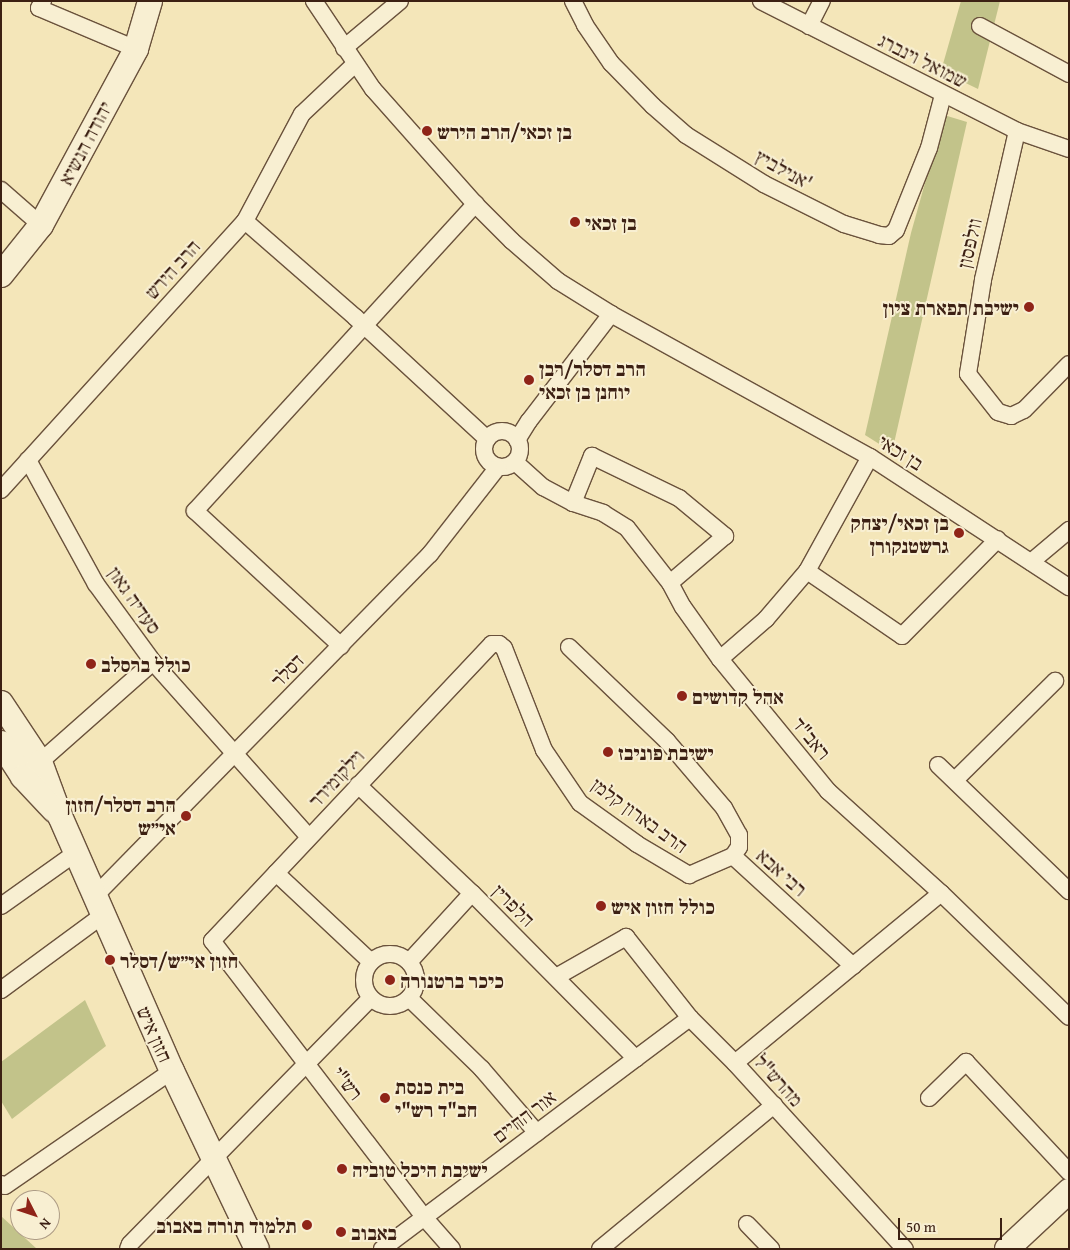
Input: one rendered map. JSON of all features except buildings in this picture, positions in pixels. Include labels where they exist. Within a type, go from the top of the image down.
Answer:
[{"type":"street","points":[[43,1],[39,8],[136,49]]},
{"type":"street","name":"יהודה הנשיא","points":[[1,275],[41,225],[136,49],[150,1]]},
{"type":"street","name":"בן זכאי","points":[[314,1],[344,48],[374,89],[475,204],[512,241],[558,281],[611,314],[870,457],[1069,587]]},
{"type":"street","points":[[344,48],[400,1]]},
{"type":"street","name":"אנילביץ'","points":[[574,1],[585,25],[611,63],[653,106],[686,135],[764,184],[844,224],[879,235],[889,236],[896,230],[929,148],[943,95]]},
{"type":"street","name":"שמואל וינברג","points":[[761,1],[1017,131],[1069,149]]},
{"type":"street","points":[[809,26],[822,1]]},
{"type":"street","points":[[980,26],[1069,74]]},
{"type":"street","name":"הרב הירש","points":[[1,490],[245,221],[302,114],[355,64]]},
{"type":"street","name":"וולפסון","points":[[1017,131],[982,280],[968,374],[998,412],[1011,416],[1024,410],[1069,364]]},
{"type":"street","points":[[1,190],[41,225]]},
{"type":"street","points":[[340,646],[195,511],[475,204]]},
{"type":"street","points":[[245,221],[456,408],[487,439]]},
{"type":"street","points":[[517,440],[529,421],[611,314]]},
{"type":"street","points":[[502,431],[514,435],[517,440],[520,452],[515,462],[510,466],[498,467],[492,465],[485,457],[484,445],[490,435],[502,431]]},
{"type":"street","points":[[573,503],[592,456],[679,498],[725,536],[670,583]]},
{"type":"street","points":[[720,659],[766,619],[807,571],[870,457]]},
{"type":"street","name":"סעדיה גאון","points":[[28,460],[96,584],[153,662],[310,837]]},
{"type":"street","name":"ראב\"ד","points":[[515,462],[543,486],[573,503],[603,512],[627,528],[670,583],[683,607],[720,659],[828,791],[941,893],[1069,1017]]},
{"type":"street","name":"דסלר","points":[[1,990],[99,905],[234,754],[430,554],[498,467]]},
{"type":"street","points":[[1031,562],[1069,530]]},
{"type":"street","points":[[807,571],[902,636],[998,539]]},
{"type":"street","name":"וילקומירר","points":[[212,941],[492,644]]},
{"type":"street","name":"הרב בארון קלמן","points":[[492,644],[498,644],[504,648],[544,750],[580,803],[637,844],[689,876],[732,856]]},
{"type":"street","name":"רבי אבא","points":[[569,647],[667,741],[724,808],[739,835],[739,847],[732,856],[853,966]]},
{"type":"street","points":[[4,754],[35,753],[153,662]]},
{"type":"street","points":[[955,780],[1054,681]]},
{"type":"street","name":"חזון איש","points":[[1,703],[35,753],[60,816],[172,1071],[257,1249]]},
{"type":"street","name":"חזון איש","points":[[4,754],[60,816]]},
{"type":"street","points":[[938,765],[1068,890]]},
{"type":"street","name":"הלפרין","points":[[358,785],[472,893],[636,1059]]},
{"type":"street","points":[[1,906],[77,852]]},
{"type":"street","points":[[276,873],[371,962]]},
{"type":"street","points":[[409,962],[472,893]]},
{"type":"street","points":[[735,1063],[941,893]]},
{"type":"street","name":"מהרש\"ל","points":[[556,977],[626,937],[690,1018],[774,1105],[904,1249]]},
{"type":"street","name":"רש\"י","points":[[212,941],[424,1217],[452,1249]]},
{"type":"street","points":[[394,954],[409,962],[416,976],[416,984],[409,998],[402,1003],[386,1006],[371,998],[364,984],[364,976],[371,962],[377,957],[394,954]]},
{"type":"street","points":[[128,1249],[214,1158],[371,998]]},
{"type":"street","points":[[409,998],[482,1069],[538,1133]]},
{"type":"street","name":"אור החיים","points":[[382,1249],[690,1018]]},
{"type":"street","points":[[929,1098],[966,1062],[1069,1172]]},
{"type":"street","points":[[1,1184],[5,1186],[172,1071]]},
{"type":"street","points":[[600,1249],[774,1105]]},
{"type":"street","points":[[1008,1249],[1069,1191]]},
{"type":"street","points":[[747,1224],[771,1249]]},
{"type":"green space","points":[[961,1],[1000,1],[978,89],[941,71]]},
{"type":"green space","points":[[944,115],[967,122],[892,452],[865,435],[911,233]]},
{"type":"green space","points":[[85,1000],[106,1046],[12,1119],[1,1101],[1,1062]]},
{"type":"green space","points":[[1,1216],[10,1224],[10,1240],[27,1240],[37,1249],[1,1249]]},
{"type":"place","name":"בן זכאי/הרב הירש","points":[[427,131]]},
{"type":"place","name":"בן זכאי","points":[[575,222]]},
{"type":"place","name":"ישיבת תפארת ציון","points":[[1029,307]]},
{"type":"place","name":"הרב דסלר/רבן יוחנן בן זכאי","points":[[529,380]]},
{"type":"place","name":"בן זכאי/יצחק גרשטנקורן","points":[[959,533]]},
{"type":"place","name":"כולל ברסלב","points":[[91,664]]},
{"type":"place","name":"אהל קדושים","points":[[682,696]]},
{"type":"place","name":"ישיבת פוניבז","points":[[608,752]]},
{"type":"place","name":"הרב דסלר/חזון אי״ש","points":[[186,816]]},
{"type":"place","name":"כולל חזון איש","points":[[601,906]]},
{"type":"place","name":"חזון אי״ש/דסלר","points":[[110,960]]},
{"type":"place","name":"כיכר ברטנורה","points":[[390,980]]},
{"type":"place","name":"בית כנסת חב\"ד רש\"י","points":[[385,1098]]},
{"type":"place","name":"ישיבת היכל טוביה","points":[[342,1169]]},
{"type":"place","name":"תלמוד תורה באבוב","points":[[307,1225]]},
{"type":"place","name":"באבוב","points":[[341,1232]]}]
